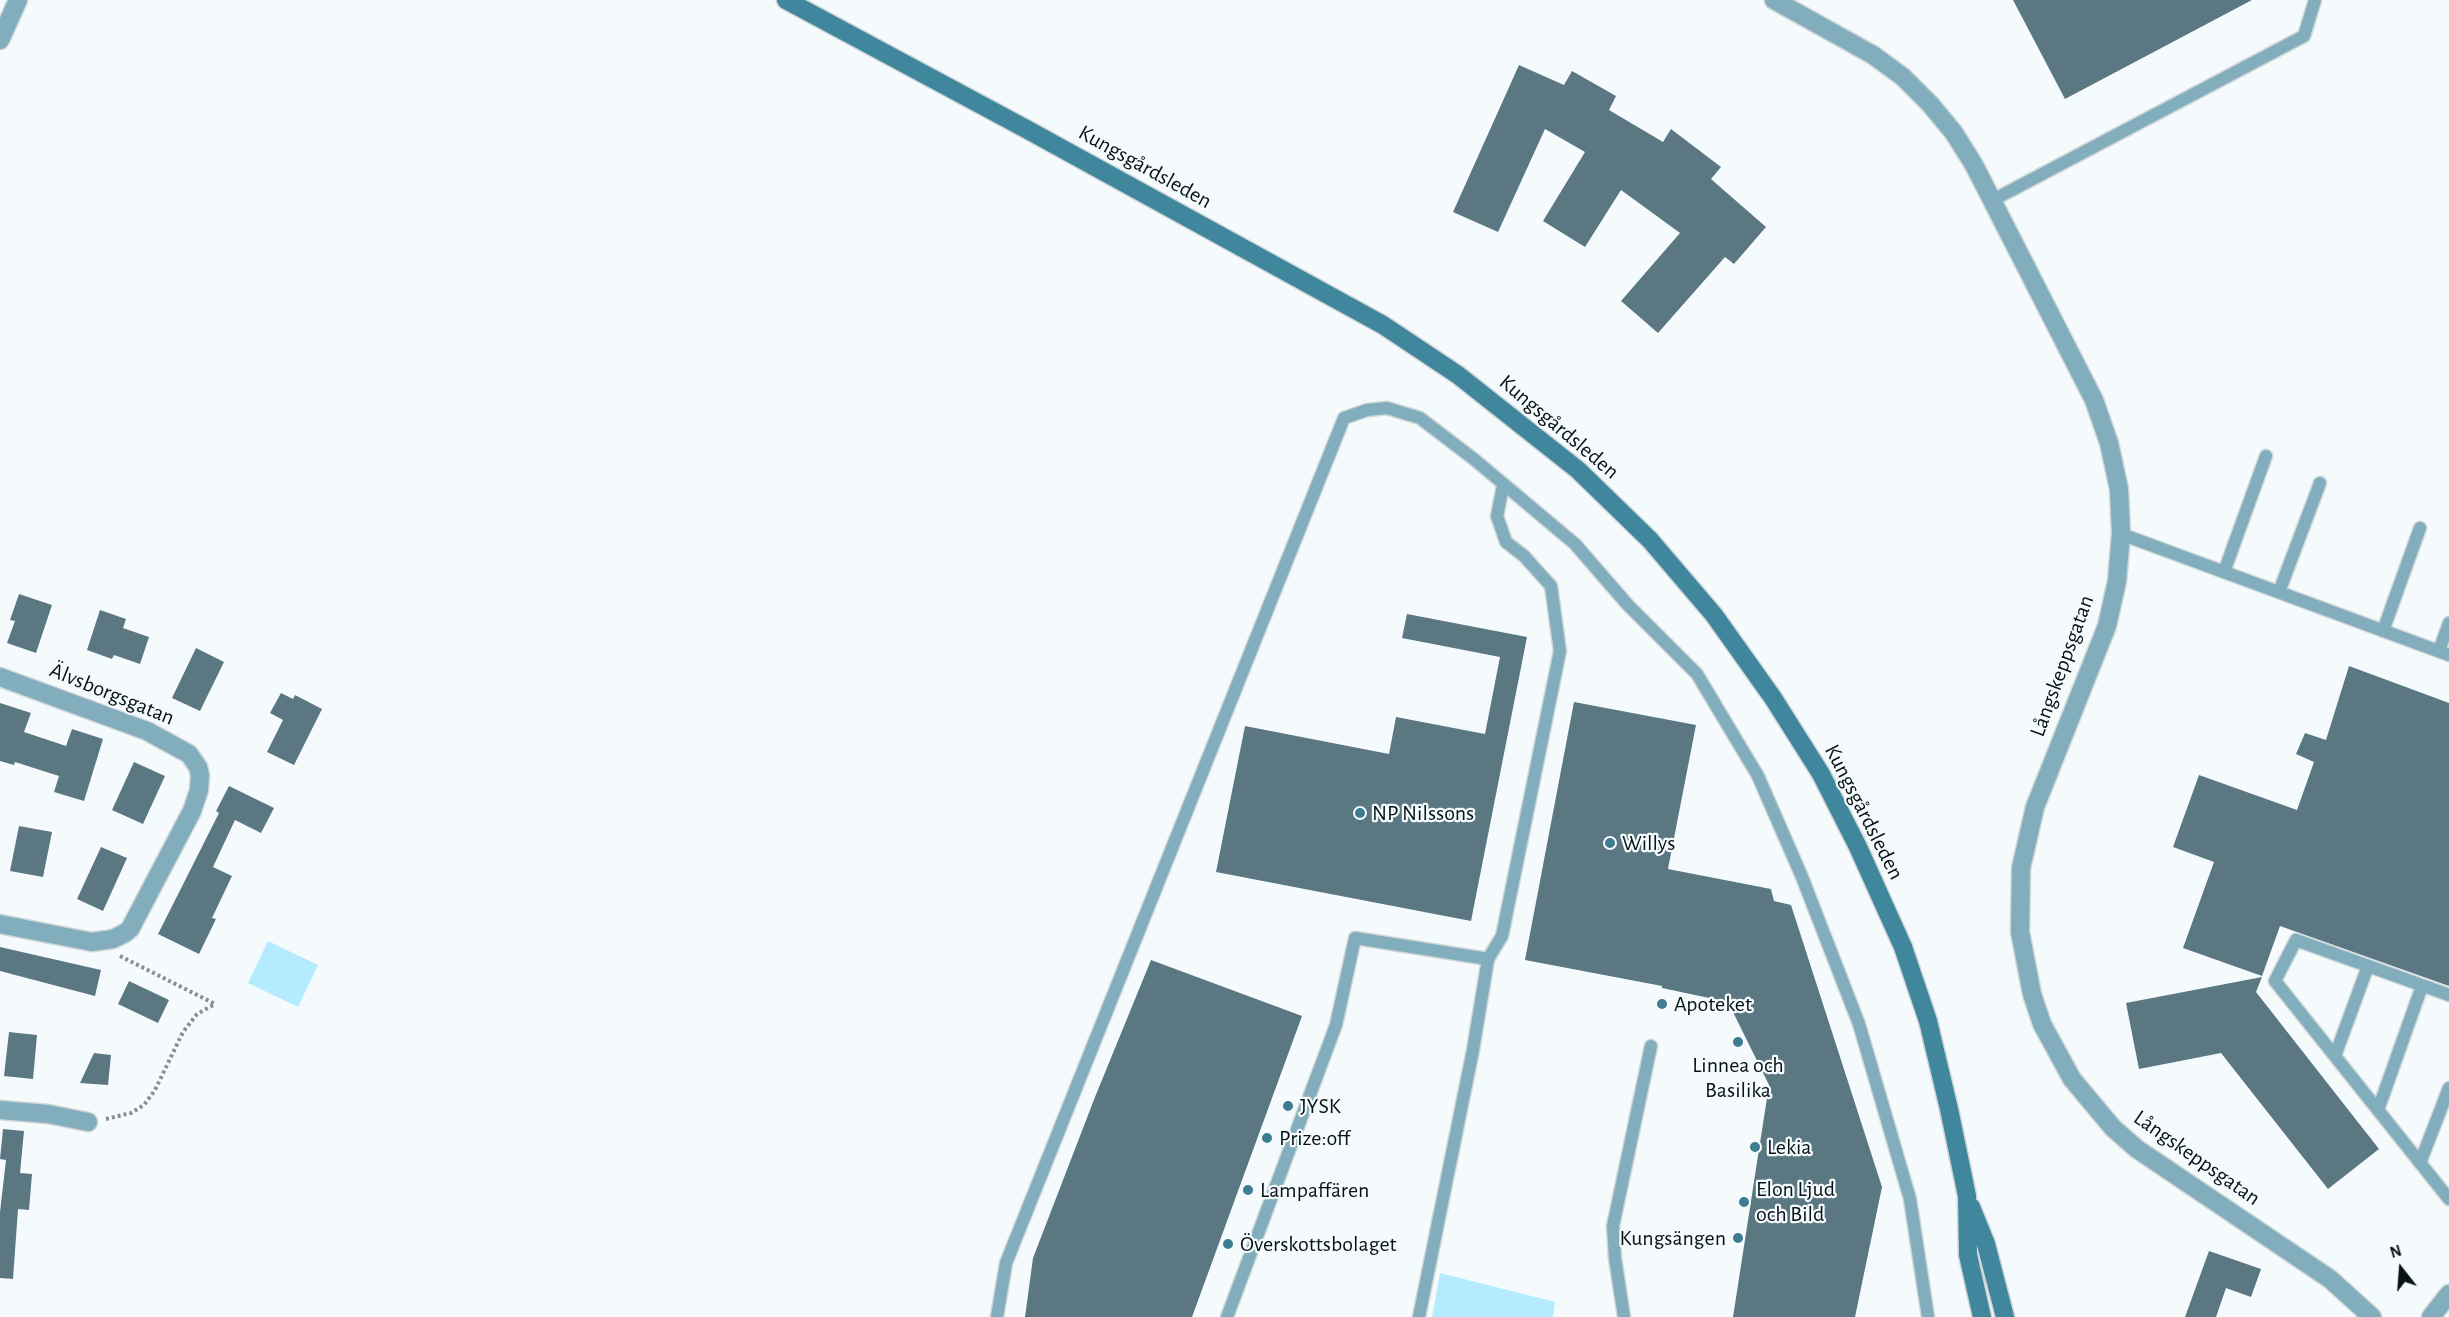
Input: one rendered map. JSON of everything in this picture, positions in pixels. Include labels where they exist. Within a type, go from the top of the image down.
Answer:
[{"type":"main road","name":"Kungsgårdsleden","points":[[786,0],[1383,326],[1458,375],[1578,470],[1650,540],[1714,615],[1773,698],[1821,774],[1904,947],[1928,1021],[1949,1109],[1966,1196],[1968,1255],[1982,1317]]},
{"type":"main road","name":"Kungsgårdsleden","points":[[1966,1196],[1986,1244],[2005,1317]]},
{"type":"street","points":[[0,40],[18,0]]},
{"type":"street","name":"Långskeppsgatan","points":[[1774,0],[1873,55],[1903,77],[1954,133],[1974,165],[2094,400],[2109,443],[2119,489],[2121,534],[2117,580],[2107,626],[2035,807],[2026,837],[2019,890],[2020,932],[2031,994],[2051,1043],[2072,1079],[2113,1128],[2137,1149],[2330,1279],[2372,1317]]},
{"type":"street","name":"Älvsborgsgatan","points":[[0,677],[147,731],[181,748],[189,754],[198,768],[199,790],[194,805],[130,929],[113,939],[93,942]]},
{"type":"street","points":[[0,924],[93,942]]},
{"type":"street","points":[[0,1110],[48,1114],[88,1122]]},
{"type":"street","points":[[2431,1317],[2449,1294]]},
{"type":"lane","points":[[1991,201],[2304,36],[2315,0]]},
{"type":"lane","points":[[997,1317],[1006,1263],[1344,418],[1367,410],[1387,408],[1420,418],[1575,544],[1627,604],[1697,674],[1758,776],[1802,877],[1859,1024],[1910,1199],[1928,1317]]},
{"type":"lane","points":[[2224,572],[2266,456]]},
{"type":"lane","points":[[2279,592],[2319,483]]},
{"type":"lane","points":[[1419,1317],[1473,1050],[1488,959],[1502,936],[1560,651],[1551,586],[1524,556],[1506,542],[1503,534],[1497,516],[1503,486]]},
{"type":"lane","points":[[2383,631],[2421,528]]},
{"type":"lane","points":[[2121,534],[2444,653],[2449,623]]},
{"type":"lane","points":[[1227,1317],[1336,1025],[1355,938],[1488,959]]},
{"type":"lane","points":[[2449,995],[2296,940],[2275,981],[2449,1199]]},
{"type":"lane","points":[[2335,1056],[2368,966]]},
{"type":"lane","points":[[2378,1110],[2422,986]]},
{"type":"lane","points":[[1624,1317],[1615,1258],[1613,1226],[1651,1046]]},
{"type":"lane","points":[[2420,1163],[2449,1088]]},
{"type":"path","points":[[88,1122],[121,1116],[136,1111],[144,1105],[155,1090],[183,1032],[197,1014],[215,1004],[93,942]]},
{"type":"shaded area","points":[[268,941],[318,965],[298,1007],[248,983]]},
{"type":"shaded area","points":[[1440,1273],[1555,1302],[1553,1317],[1432,1317]]},
{"type":"building","points":[[2013,0],[2252,0],[2065,99]]},
{"type":"building","points":[[1519,65],[1564,85],[1572,71],[1616,96],[1609,110],[1663,142],[1671,129],[1721,167],[1711,179],[1766,227],[1734,264],[1725,257],[1658,333],[1621,301],[1680,233],[1621,190],[1585,247],[1543,221],[1585,152],[1545,129],[1498,232],[1453,212]]},
{"type":"building","points":[[19,594],[52,605],[36,653],[7,643],[15,621],[10,620]]},
{"type":"building","points":[[100,610],[126,619],[123,628],[149,637],[140,664],[114,655],[112,659],[87,650]]},
{"type":"building","name":"NP Nilssons","points":[[1407,614],[1527,637],[1471,921],[1216,872],[1245,726],[1389,754],[1396,717],[1485,734],[1500,657],[1402,638]]},
{"type":"building","points":[[196,648],[224,662],[200,711],[172,698]]},
{"type":"building","points":[[2349,666],[2449,703],[2449,986],[2280,926],[2262,976],[2183,948],[2214,862],[2173,847],[2199,775],[2297,810],[2314,762],[2296,754],[2305,733],[2326,740]]},
{"type":"building","points":[[281,693],[293,699],[295,695],[322,709],[294,765],[267,752],[283,720],[270,713]]},
{"type":"building","points":[[1574,702],[1696,725],[1668,869],[1771,889],[1774,901],[1791,905],[1882,1187],[1855,1317],[1733,1317],[1769,1085],[1728,1002],[1662,988],[1662,986],[1525,960]]},
{"type":"building","points":[[0,703],[31,713],[24,732],[66,746],[72,729],[103,739],[84,801],[54,792],[59,776],[15,762],[14,765],[0,761]]},
{"type":"building","points":[[134,762],[165,776],[143,824],[112,810]]},
{"type":"building","points":[[229,786],[274,808],[261,833],[235,820],[213,867],[232,876],[212,918],[216,919],[199,954],[158,934],[219,813],[216,811]]},
{"type":"building","points":[[19,826],[52,832],[43,877],[10,871]]},
{"type":"building","points":[[101,847],[127,858],[103,911],[77,899]]},
{"type":"building","points":[[0,947],[101,970],[95,996],[0,971]]},
{"type":"building","points":[[1151,960],[1302,1016],[1192,1317],[1025,1317],[1033,1258]]},
{"type":"building","points":[[2262,977],[2256,992],[2379,1149],[2328,1189],[2221,1053],[2139,1069],[2126,1003]]},
{"type":"building","points":[[129,981],[169,1000],[158,1023],[118,1004]]},
{"type":"building","points":[[9,1032],[37,1035],[33,1079],[4,1076]]},
{"type":"building","points":[[94,1053],[111,1055],[108,1085],[80,1083]]},
{"type":"building","points":[[3,1129],[24,1131],[20,1173],[32,1174],[29,1210],[18,1209],[13,1279],[0,1278],[0,1212],[6,1160],[0,1159]]},
{"type":"building","points":[[2209,1251],[2261,1269],[2251,1297],[2226,1288],[2216,1317],[2185,1317]]},
{"type":"place","name":"NP Nilssons","points":[[1360,813]]},
{"type":"place","name":"Willys","points":[[1610,843]]},
{"type":"place","name":"Apoteket","points":[[1662,1004]]},
{"type":"place","name":"Linnea och Basilika","points":[[1738,1042]]},
{"type":"place","name":"JYSK","points":[[1288,1106]]},
{"type":"place","name":"Prize:off","points":[[1267,1138]]},
{"type":"place","name":"Lekia","points":[[1755,1147]]},
{"type":"place","name":"Lampaffären","points":[[1248,1190]]},
{"type":"place","name":"Elon Ljud och Bild","points":[[1744,1202]]},
{"type":"place","name":"Kungsängen","points":[[1738,1238]]},
{"type":"place","name":"Överskottsbolaget","points":[[1228,1244]]}]
